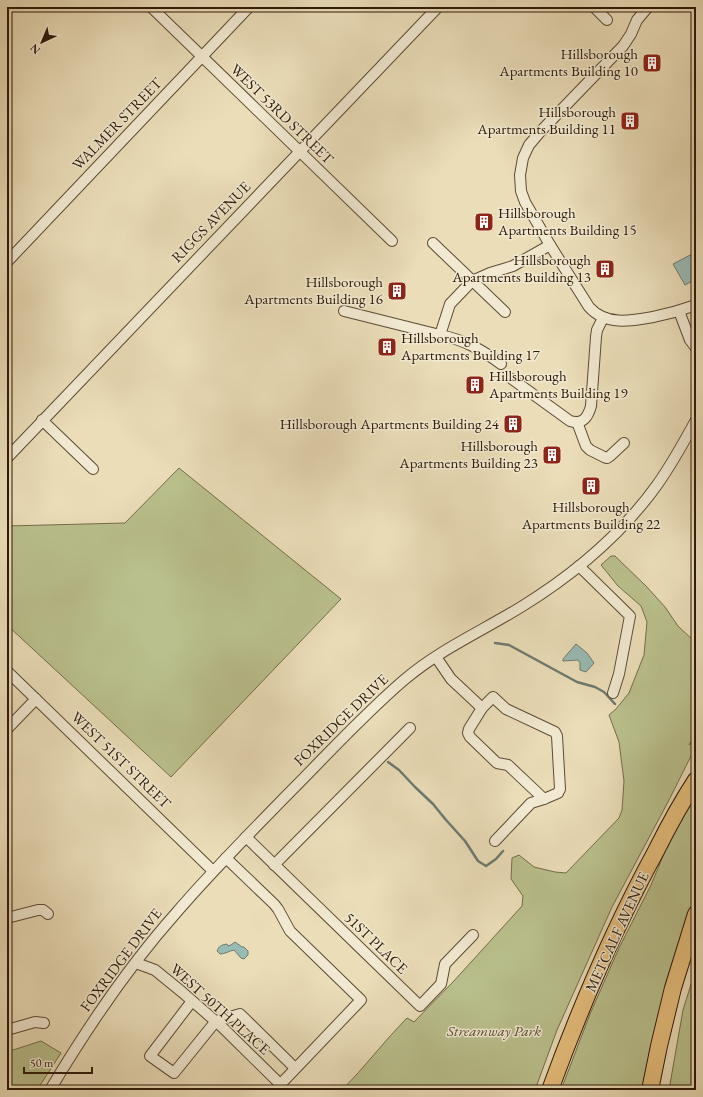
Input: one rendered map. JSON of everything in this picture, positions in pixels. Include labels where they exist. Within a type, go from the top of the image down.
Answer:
[{"type":"highway","name":"METCALF AVENUE","points":[[550,1090],[571,1034],[612,938],[642,877],[696,780]]},
{"type":"highway","points":[[650,1090],[673,988],[696,914]]},
{"type":"street","name":"WEST 53RD STREET","points":[[151,7],[392,241]]},
{"type":"street","name":"WALMER STREET","points":[[7,262],[249,7]]},
{"type":"street","name":"RIGGS AVENUE","points":[[7,458],[438,7]]},
{"type":"street","points":[[594,7],[607,20]]},
{"type":"street","points":[[648,7],[637,20],[625,43],[529,145],[525,153],[520,175],[521,191],[525,202],[550,245],[589,307],[596,314],[604,318],[625,321],[679,311],[696,305]]},
{"type":"street","points":[[433,242],[505,312]]},
{"type":"street","points":[[440,335],[450,304],[472,281],[490,273],[513,266],[550,245]]},
{"type":"street","points":[[344,311],[458,339],[482,350],[500,364]]},
{"type":"street","points":[[679,311],[690,340],[696,348]]},
{"type":"street","points":[[512,379],[570,421],[580,422],[585,418],[591,406],[597,330],[604,318]]},
{"type":"street","points":[[42,420],[93,469]]},
{"type":"street","name":"FOXRIDGE DRIVE","points":[[50,1090],[104,1004],[167,924],[213,871],[368,713],[405,679],[448,649],[550,588],[611,539],[637,511],[659,482],[673,461],[696,420]]},
{"type":"street","points":[[577,422],[586,446],[590,450],[604,457],[607,458],[610,456],[624,442]]},
{"type":"street","points":[[579,566],[630,616],[619,674],[613,693]]},
{"type":"street","points":[[436,658],[451,679],[482,708]]},
{"type":"street","name":"WEST 51ST STREET","points":[[7,671],[213,871]]},
{"type":"street","points":[[495,841],[532,803],[544,799],[558,793],[560,789],[557,736],[555,732],[506,709],[493,697],[482,708],[469,729],[468,733],[470,737],[497,762],[508,765],[544,799]]},
{"type":"street","points":[[7,729],[36,699]]},
{"type":"street","points":[[274,865],[410,728]]},
{"type":"street","name":"51ST PLACE","points":[[246,837],[420,1006],[441,984],[445,964],[474,935]]},
{"type":"street","points":[[226,858],[274,904],[290,931],[361,1000],[278,1087]]},
{"type":"street","points":[[7,918],[38,910],[43,910],[48,914]]},
{"type":"street","name":"WEST 50TH PLACE","points":[[136,963],[155,970],[216,1021],[278,1087]]},
{"type":"street","points":[[192,1001],[150,1056],[174,1073],[216,1021],[240,1014],[295,1068]]},
{"type":"street","points":[[7,1030],[35,1022],[44,1023]]},
{"type":"green space","points":[[179,468],[341,599],[171,777],[7,625],[7,526],[125,523]]},
{"type":"green space","name":"Streamway Park","points":[[611,556],[615,556],[646,586],[665,607],[678,626],[696,643],[696,731],[689,745],[696,739],[696,746],[612,907],[557,1030],[535,1090],[342,1090],[407,1018],[414,1022],[453,982],[522,906],[523,896],[511,879],[512,858],[519,855],[534,867],[566,873],[619,818],[622,810],[624,781],[619,742],[609,715],[629,693],[644,655],[647,622],[641,606],[618,586],[601,565]]},
{"type":"green space","points":[[696,794],[696,894],[682,934],[644,1090],[561,1090],[590,1014],[619,948],[651,885],[671,837]]},
{"type":"green space","points":[[696,968],[696,1078],[689,1090],[669,1090],[683,1010]]},
{"type":"green space","points":[[41,1041],[61,1053],[37,1090],[7,1090],[7,1052]]},
{"type":"water","points":[[696,252],[696,279],[685,285],[673,264]]},
{"type":"water","points":[[576,644],[587,653],[594,663],[586,672],[580,670],[580,663],[578,660],[563,661],[563,659]]},
{"type":"water","points":[[235,942],[248,951],[248,955],[244,959],[241,958],[234,950],[224,954],[220,954],[217,951],[222,945],[227,944],[228,946]]},
{"type":"waterway","points":[[495,643],[509,645],[577,682],[595,687],[604,692],[615,704]]},
{"type":"waterway","points":[[388,762],[399,770],[433,804],[465,841],[478,861],[486,866],[496,859],[503,851]]},
{"type":"place","name":"Hillsborough Apartments Building 10","points":[[652,63]]},
{"type":"place","name":"Hillsborough Apartments Building 11","points":[[630,121]]},
{"type":"place","name":"Hillsborough Apartments Building 15","points":[[484,222]]},
{"type":"place","name":"Hillsborough Apartments Building 13","points":[[605,269]]},
{"type":"place","name":"Hillsborough Apartments Building 16","points":[[397,291]]},
{"type":"place","name":"Hillsborough Apartments Building 17","points":[[387,347]]},
{"type":"place","name":"Hillsborough Apartments Building 19","points":[[475,385]]},
{"type":"place","name":"Hillsborough Apartments Building 24","points":[[513,424]]},
{"type":"place","name":"Hillsborough Apartments Building 23","points":[[552,455]]},
{"type":"place","name":"Hillsborough Apartments Building 22","points":[[591,486]]}]
